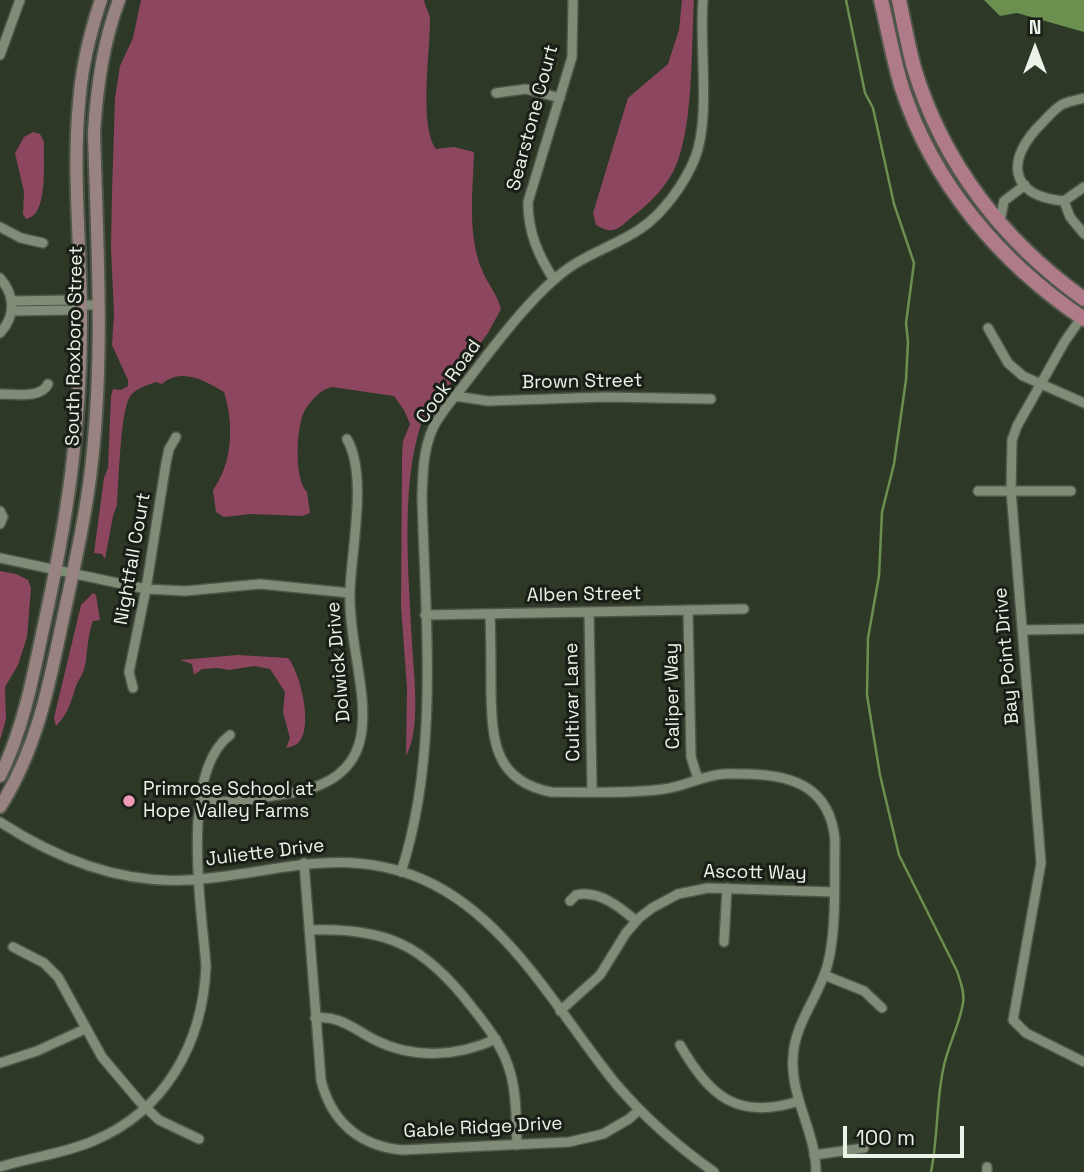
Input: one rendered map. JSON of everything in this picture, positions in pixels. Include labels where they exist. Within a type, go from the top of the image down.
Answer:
[{"type":"main road","points":[[881,0],[903,89],[917,125],[947,182],[978,226],[1007,258],[1083,316]]},
{"type":"main road","points":[[899,0],[910,52],[927,104],[952,157],[979,199],[1000,225],[1034,260],[1084,299]]},
{"type":"street","points":[[0,55],[20,0]]},
{"type":"street","name":"South Roxboro Street","points":[[0,776],[26,705],[57,570],[76,443],[80,370],[78,113],[84,62],[101,0]]},
{"type":"street","name":"South Roxboro Street","points":[[0,807],[15,782],[34,738],[45,700],[73,573],[92,461],[97,392],[94,132],[96,100],[107,36],[120,0]]},
{"type":"street","name":"Searstone Court","points":[[554,280],[535,246],[528,220],[528,202],[572,57],[573,0]]},
{"type":"street","name":"Cook Road","points":[[401,872],[414,828],[425,743],[422,496],[425,454],[433,429],[488,354],[554,280],[646,225],[675,193],[696,157],[702,123],[703,0]]},
{"type":"street","points":[[496,93],[526,89],[560,98]]},
{"type":"street","points":[[1084,98],[1062,105],[1040,124],[1022,145],[1017,162],[1018,172],[1025,185],[1047,199],[1064,201],[1084,187]]},
{"type":"street","points":[[979,199],[989,202],[1004,201],[1025,185]]},
{"type":"street","points":[[1000,225],[1004,201]]},
{"type":"street","points":[[1064,201],[1070,217],[1084,234]]},
{"type":"street","points":[[0,227],[21,239],[43,243]]},
{"type":"street","points":[[0,278],[9,289],[12,306],[6,326],[0,333]]},
{"type":"street","points":[[12,306],[73,310],[79,305],[97,305]]},
{"type":"street","name":"Bay Point Drive","points":[[1083,316],[1027,404],[1012,440],[1011,491],[1041,863],[1013,1020],[1026,1033],[1084,1062]]},
{"type":"street","points":[[988,328],[1007,363],[1023,376],[1084,402]]},
{"type":"street","points":[[0,394],[33,394],[41,392],[48,384]]},
{"type":"street","name":"Brown Street","points":[[455,396],[488,401],[606,397],[710,399]]},
{"type":"street","name":"Nightfall Court","points":[[133,688],[129,672],[146,589],[166,463],[169,449],[176,437]]},
{"type":"street","name":"Dolwick Drive","points":[[200,801],[235,803],[313,789],[338,777],[354,759],[361,741],[363,719],[350,593],[357,523],[355,464],[347,439]]},
{"type":"street","points":[[978,491],[1071,491]]},
{"type":"street","points":[[0,511],[3,517],[0,524]]},
{"type":"street","points":[[0,558],[146,589],[185,591],[260,584],[350,593]]},
{"type":"street","name":"Alben Street","points":[[425,615],[744,609]]},
{"type":"street","name":"Caliper Way","points":[[688,610],[691,757],[698,779]]},
{"type":"street","name":"Cultivar Lane","points":[[589,612],[592,792]]},
{"type":"street","points":[[490,614],[492,729],[503,763],[519,781],[551,792],[592,792],[662,790],[717,774],[769,775],[804,784],[825,806],[834,823],[831,948],[824,975],[794,1042],[792,1070],[816,1172]]},
{"type":"street","points":[[1022,630],[1084,629]]},
{"type":"street","points":[[0,1167],[94,1141],[126,1123],[165,1086],[182,1063],[192,1044],[203,1006],[206,966],[197,841],[200,801],[210,763],[220,744],[230,735]]},
{"type":"street","name":"Juliette Drive","points":[[0,822],[41,848],[104,872],[166,880],[199,879],[304,863],[348,862],[401,872],[441,888],[476,911],[507,942],[639,1110],[661,1132],[714,1172]]},
{"type":"street","name":"Gable Ridge Drive","points":[[304,863],[315,1018],[324,1092],[335,1115],[353,1134],[376,1146],[402,1150],[517,1145],[587,1139],[616,1128],[639,1110]]},
{"type":"street","name":"Ascott Way","points":[[560,1011],[600,975],[636,921],[652,908],[678,894],[708,888],[834,892]]},
{"type":"street","points":[[724,942],[727,888]]},
{"type":"street","points":[[570,901],[576,895],[590,894],[612,902],[636,921]]},
{"type":"street","points":[[309,930],[375,934],[408,947],[452,981],[496,1039],[512,1076],[517,1145]]},
{"type":"street","points":[[13,947],[44,963],[58,977],[102,1058],[145,1107],[159,1120],[199,1139]]},
{"type":"street","points":[[824,975],[864,991],[882,1008]]},
{"type":"street","points":[[315,1018],[337,1018],[378,1041],[423,1054],[454,1052],[496,1039]]},
{"type":"street","points":[[0,1063],[37,1051],[85,1029]]},
{"type":"street","points":[[680,1045],[699,1076],[727,1099],[738,1104],[766,1109],[799,1101]]},
{"type":"street","points":[[814,1155],[864,1147]]},
{"type":"shaded area","points":[[141,0],[424,0],[430,20],[427,106],[431,138],[436,149],[454,147],[474,152],[474,242],[482,270],[501,309],[488,333],[421,424],[414,449],[408,533],[415,717],[411,745],[406,756],[407,688],[401,607],[402,456],[403,441],[410,424],[394,396],[332,387],[320,393],[309,404],[301,420],[298,466],[307,492],[310,513],[302,516],[251,514],[224,517],[216,512],[213,490],[225,467],[230,442],[224,392],[201,380],[185,376],[162,384],[156,382],[139,389],[131,395],[124,415],[117,505],[105,559],[102,554],[94,553],[104,478],[108,468],[111,396],[113,389],[121,390],[128,386],[128,380],[112,345],[114,314],[111,248],[115,98],[120,66],[133,38]]},
{"type":"shaded area","points":[[682,0],[694,0],[688,112],[680,155],[669,179],[650,202],[620,227],[607,230],[596,225],[593,213],[628,98],[668,64],[679,30]]},
{"type":"shaded area","points":[[984,0],[1084,0],[1084,32],[1017,13],[1000,16]]},
{"type":"shaded area","points":[[33,132],[40,134],[44,142],[43,186],[38,208],[33,216],[26,219],[23,214],[24,192],[15,153],[24,137]]},
{"type":"shaded area","points":[[0,571],[28,580],[31,588],[27,637],[18,665],[5,687],[6,719],[0,740]]},
{"type":"shaded area","points":[[93,593],[96,595],[100,620],[93,621],[84,669],[71,703],[56,726],[54,718],[81,605]]},
{"type":"shaded area","points":[[238,655],[288,658],[293,665],[301,688],[305,714],[305,727],[297,744],[286,748],[290,738],[283,712],[285,692],[270,669],[254,666],[229,670],[202,669],[194,675],[192,664],[180,660]]},
{"type":"waterway","points":[[846,0],[865,93],[873,108],[894,204],[914,263],[906,323],[906,380],[894,464],[882,512],[879,576],[868,638],[867,695],[880,775],[899,855],[957,971],[962,987],[963,1003],[943,1070],[931,1172]]},
{"type":"place","name":"Primrose School at Hope Valley Farms","points":[[129,801]]}]
